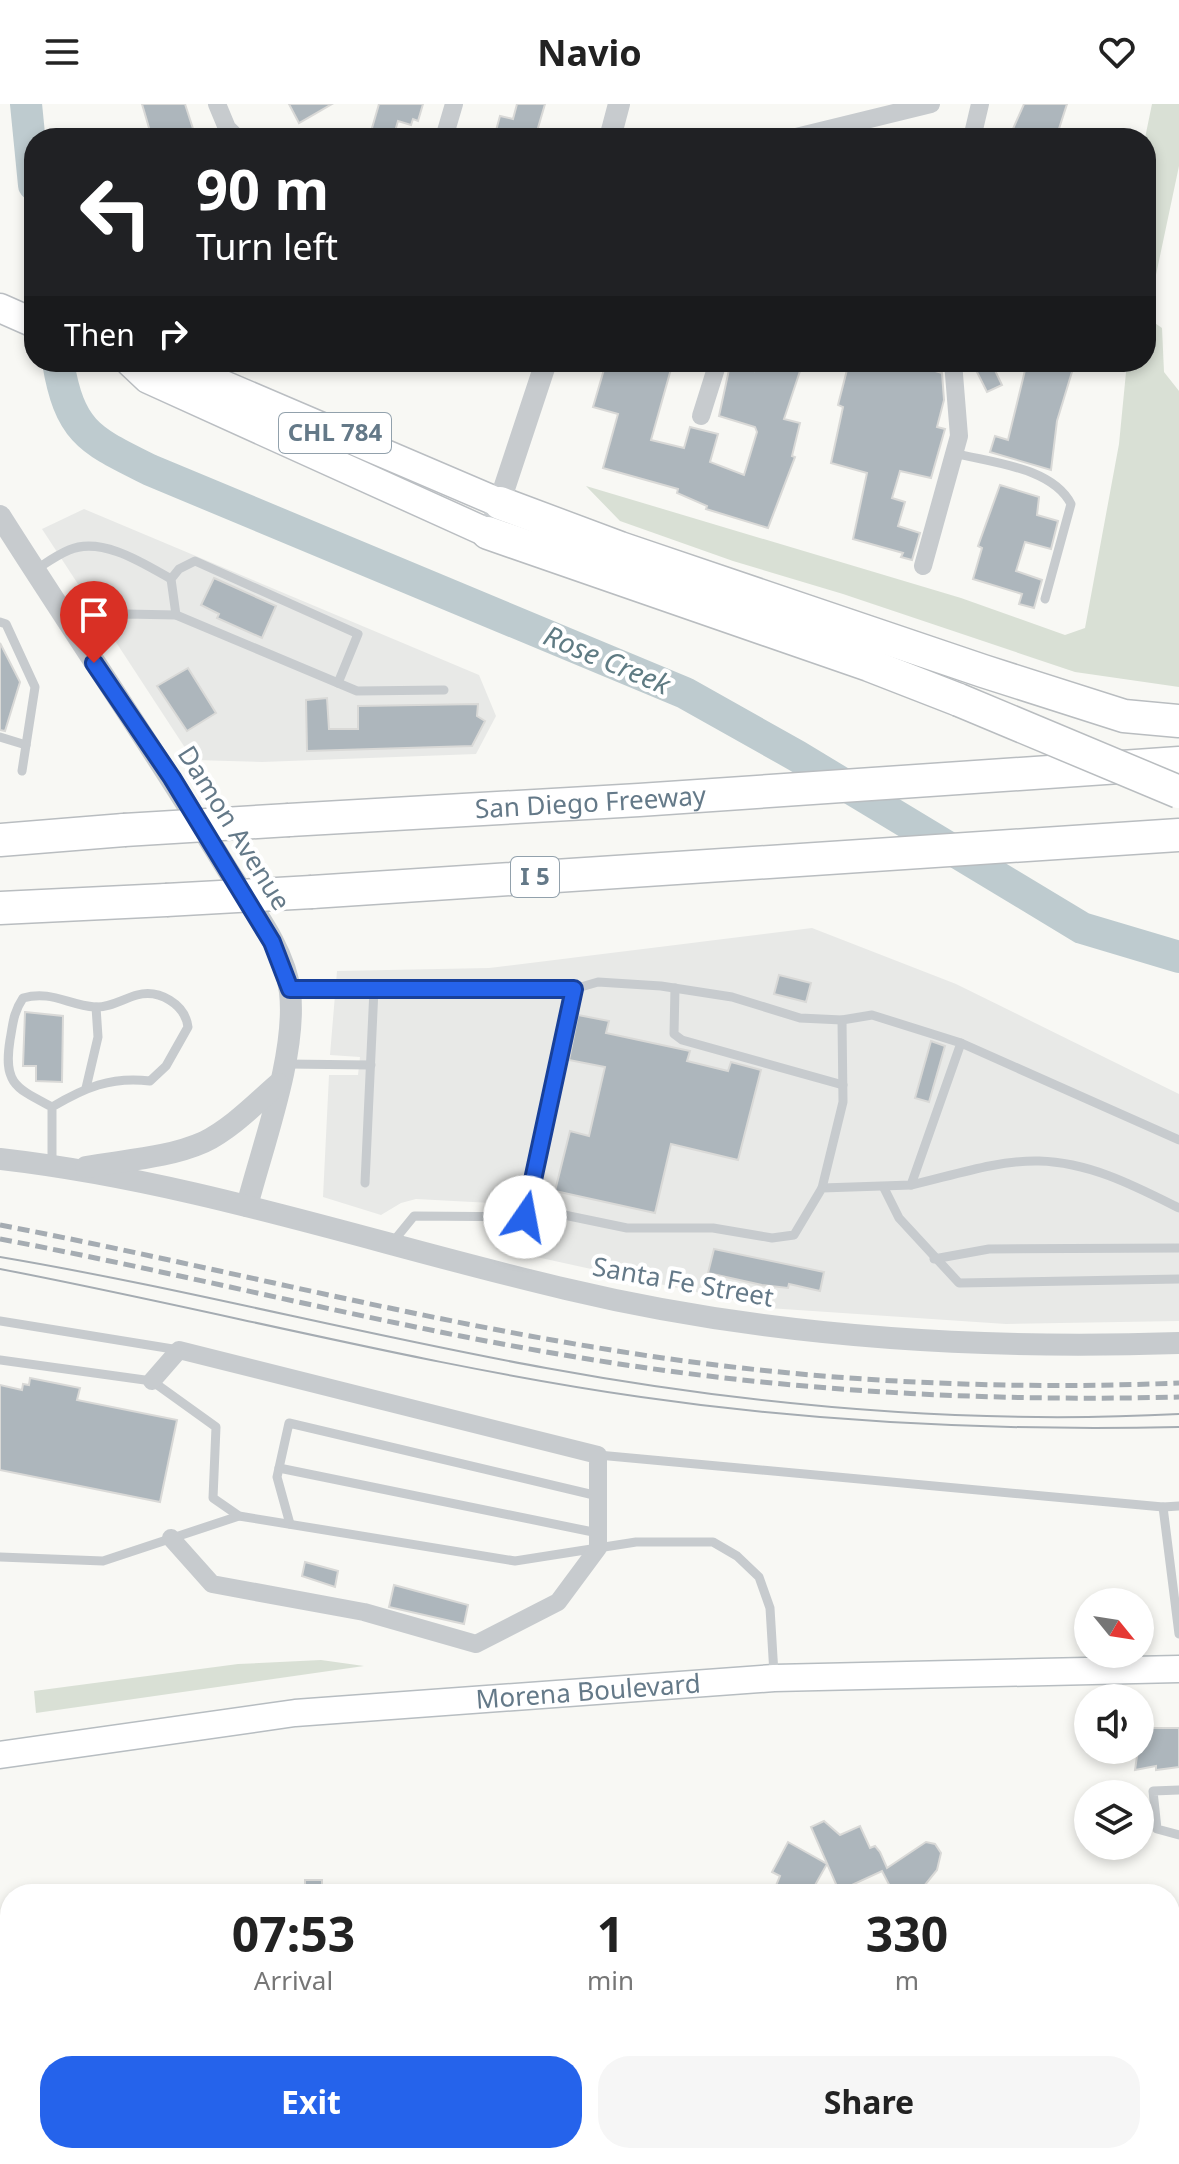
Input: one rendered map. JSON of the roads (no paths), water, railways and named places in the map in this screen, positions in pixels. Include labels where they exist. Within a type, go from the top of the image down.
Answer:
[{"type":"highway","points":[[500,503],[620,548],[983,671],[1124,716],[1179,721]]},
{"type":"highway","points":[[488,533],[959,700],[1179,792]]},
{"type":"highway","name":"San Diego Freeway","points":[[0,840],[1179,763]]},
{"type":"highway","name":"I 5","points":[[0,908],[312,892],[1176,836]]},
{"type":"main road","points":[[0,308],[24,319]]},
{"type":"main road","name":"CHL 784","points":[[142,372],[161,386],[488,533]]},
{"type":"main road","name":"CHL 784","points":[[193,372],[500,503]]},
{"type":"main road","name":"Morena Boulevard","points":[[0,1755],[295,1713],[774,1678],[1179,1669]]},
{"type":"street","points":[[217,104],[227,128]]},
{"type":"street","points":[[447,128],[454,104]]},
{"type":"street","points":[[613,128],[619,104]]},
{"type":"street","points":[[833,128],[931,104]]},
{"type":"street","points":[[974,128],[980,104]]},
{"type":"street","points":[[488,533],[543,372]]},
{"type":"street","points":[[701,416],[715,372]]},
{"type":"street","points":[[923,566],[959,436],[954,372]]},
{"type":"street","name":"Damon Avenue","points":[[0,516],[78,640],[172,778],[264,928],[286,973],[292,1017],[281,1074],[247,1206]]},
{"type":"street","points":[[64,1167],[178,1151],[205,1141],[238,1119],[281,1074]]},
{"type":"street","name":"Santa Fe Street","points":[[0,1159],[64,1167],[247,1206],[390,1246],[583,1293],[713,1318],[797,1330],[988,1346],[1179,1343]]},
{"type":"street","points":[[152,1381],[179,1350],[598,1455],[598,1540],[558,1602],[476,1644],[364,1612],[212,1584],[171,1538]]},
{"type":"lane","points":[[954,453],[1046,478],[1063,488],[1071,504],[1045,599]]},
{"type":"lane","points":[[34,570],[69,550],[85,546],[143,563],[171,579]]},
{"type":"lane","points":[[176,615],[171,579],[179,569],[195,561],[358,634],[338,683]]},
{"type":"lane","points":[[78,640],[126,614],[176,615],[357,691],[444,690]]},
{"type":"lane","points":[[0,622],[6,624],[35,687],[22,771]]},
{"type":"lane","points":[[0,737],[26,745]]},
{"type":"lane","points":[[290,989],[574,989],[598,982],[675,988],[732,997],[800,1018],[842,1020],[872,1015],[961,1043],[1179,1140]]},
{"type":"lane","points":[[675,988],[674,1034],[682,1040],[843,1085]]},
{"type":"lane","points":[[365,1183],[374,989]]},
{"type":"lane","points":[[525,1217],[574,989]]},
{"type":"lane","points":[[38,994],[96,1007],[141,994],[172,1001],[181,1008],[188,1027],[166,1066],[150,1081],[110,1080],[86,1088],[52,1107],[18,1089],[6,1063],[13,1013],[23,998],[38,994]]},
{"type":"lane","points":[[86,1088],[98,1037],[96,1007]]},
{"type":"lane","points":[[390,1246],[414,1216],[525,1217],[540,1210],[627,1228],[713,1228],[772,1238],[794,1235],[822,1188],[843,1102],[842,1020]]},
{"type":"lane","points":[[911,1185],[961,1043]]},
{"type":"lane","points":[[281,1074],[371,1065]]},
{"type":"lane","points":[[52,1107],[64,1167]]},
{"type":"lane","points":[[822,1188],[911,1185],[1038,1161],[1103,1173],[1179,1208]]},
{"type":"lane","points":[[884,1188],[899,1218],[959,1283],[1179,1279]]},
{"type":"lane","points":[[934,1259],[989,1249],[1179,1248]]},
{"type":"lane","points":[[0,1321],[179,1350]]},
{"type":"lane","points":[[0,1360],[152,1381],[216,1427],[213,1498],[239,1516],[515,1561],[598,1540]]},
{"type":"lane","points":[[290,1524],[277,1477],[289,1423],[598,1496]]},
{"type":"lane","points":[[598,1455],[1179,1506]]},
{"type":"lane","points":[[279,1468],[598,1540],[713,1542],[737,1556],[759,1577],[770,1608],[774,1678]]},
{"type":"lane","points":[[1163,1507],[1179,1634]]},
{"type":"lane","points":[[0,1557],[103,1561],[239,1516]]},
{"type":"lane","points":[[1179,1790],[1153,1791],[1157,1829],[1179,1835]]},
{"type":"waterway","name":"Rose Creek","points":[[26,104],[28,128]]},
{"type":"waterway","name":"Rose Creek","points":[[60,372],[69,405],[86,431],[129,460],[685,693],[797,756],[1082,928],[1179,957]]},
{"type":"tram line","points":[[0,1257],[478,1355],[703,1393],[941,1414],[1020,1417],[1179,1414]]},
{"type":"tram line","points":[[0,1269],[480,1370],[708,1406],[842,1419],[977,1426],[1179,1427]]},
{"type":"railway","points":[[0,1225],[519,1334],[739,1368],[959,1384],[1179,1383]]},
{"type":"railway","points":[[0,1239],[440,1332],[662,1370],[809,1386],[957,1396],[1179,1397]]}]
